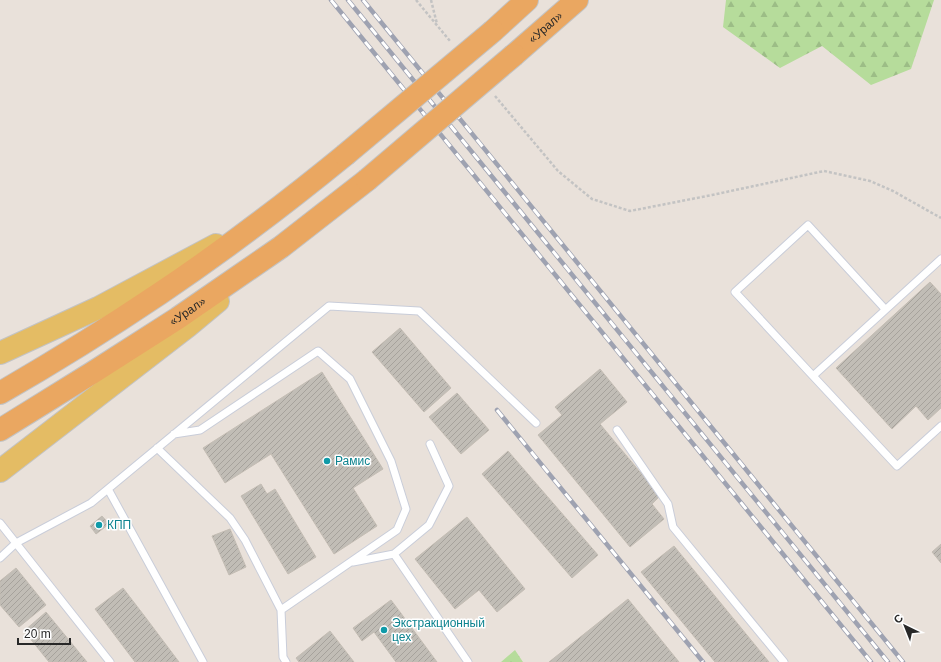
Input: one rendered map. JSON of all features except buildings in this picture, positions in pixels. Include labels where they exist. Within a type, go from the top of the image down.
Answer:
[{"type":"highway","points":[[0,393],[74,350],[160,294],[260,222],[345,154],[527,0]]},
{"type":"highway","name":"«Урал»","points":[[0,430],[158,330],[281,247],[367,180],[577,0]]},
{"type":"main road","points":[[0,353],[98,308],[260,222]]},
{"type":"main road","points":[[0,471],[188,326],[281,247]]},
{"type":"lane","points":[[885,309],[808,225],[735,292],[897,466],[941,426]]},
{"type":"lane","points":[[813,376],[941,259]]},
{"type":"lane","points":[[0,558],[16,543],[91,503],[329,306],[419,311],[536,423]]},
{"type":"lane","points":[[174,434],[200,430],[318,351],[350,379],[391,461],[406,509],[397,530],[281,610]]},
{"type":"lane","points":[[617,430],[668,504],[673,527],[784,662]]},
{"type":"lane","points":[[349,563],[394,554],[429,526],[449,486],[430,444]]},
{"type":"lane","points":[[157,448],[230,518],[245,540],[281,610],[282,657],[286,662]]},
{"type":"lane","points":[[108,489],[203,662]]},
{"type":"lane","points":[[0,523],[110,662]]},
{"type":"lane","points":[[394,554],[468,662]]},
{"type":"path","points":[[416,0],[453,44]]},
{"type":"path","points":[[431,0],[438,26]]},
{"type":"path","points":[[493,92],[558,171],[592,199],[630,211],[824,171],[870,181],[893,191],[941,218]]},
{"type":"green space","points":[[726,0],[934,0],[911,69],[871,85],[822,46],[780,68],[723,27]]},
{"type":"green space","points":[[515,650],[523,662],[501,662]]},
{"type":"railway","points":[[331,0],[871,662]]},
{"type":"railway","points":[[348,0],[888,662]]},
{"type":"railway","points":[[363,0],[903,662]]},
{"type":"railway","points":[[497,410],[703,662]]},
{"type":"place","name":"Рамис","points":[[327,461]]},
{"type":"place","name":"КПП","points":[[99,525]]},
{"type":"place","name":"Экстракционный цех","points":[[384,630]]}]
